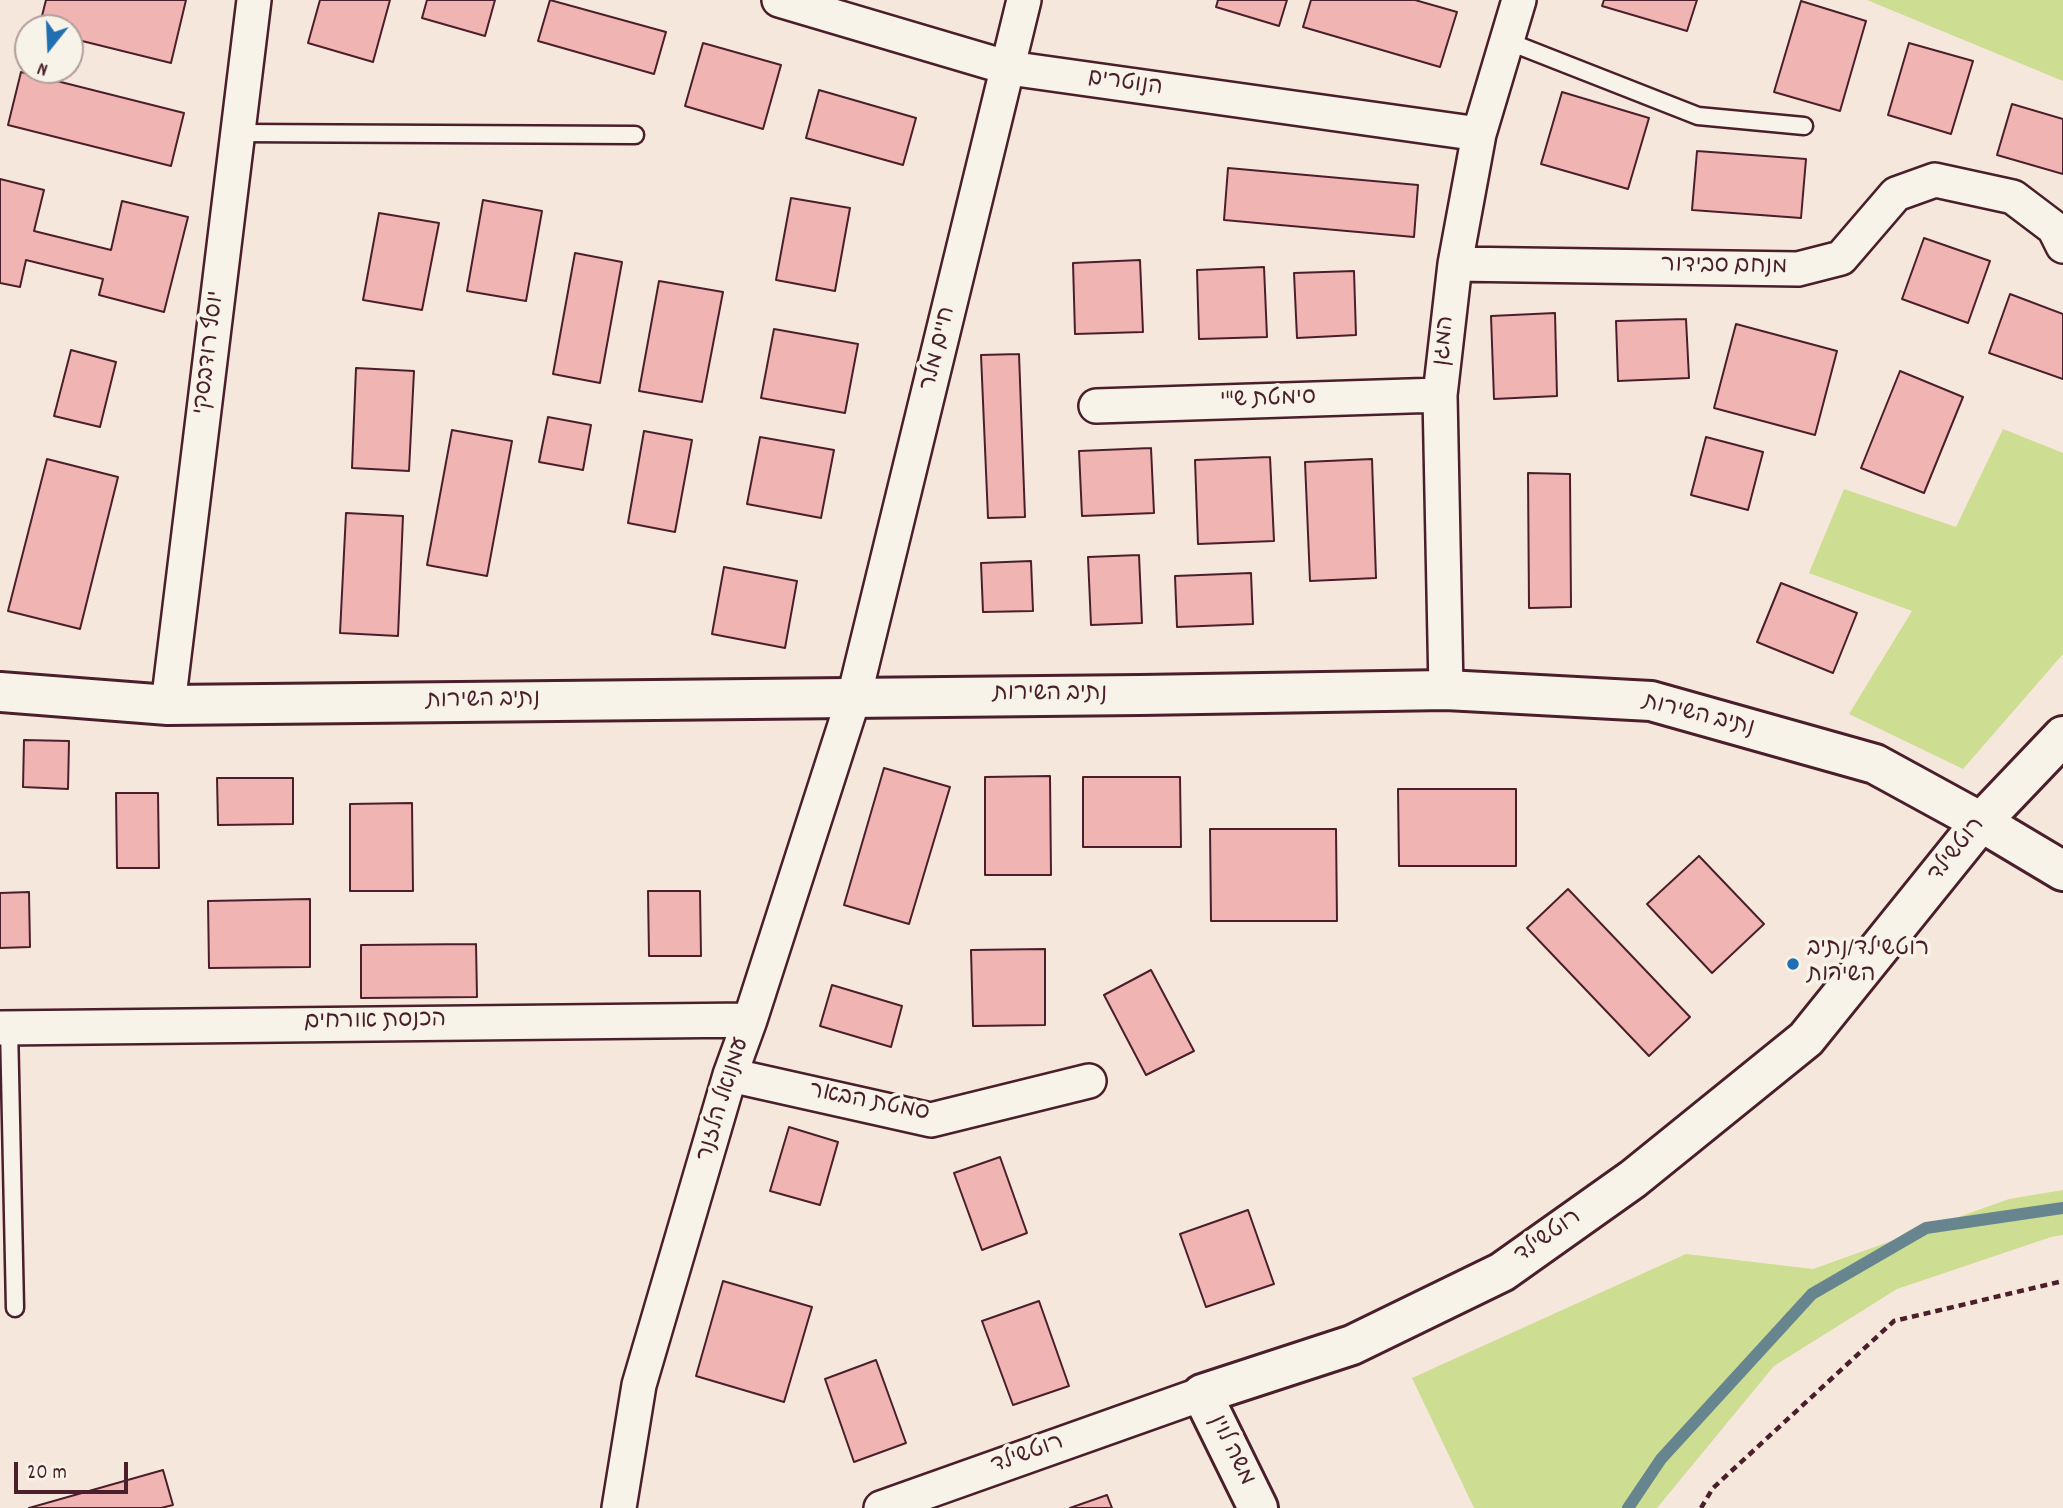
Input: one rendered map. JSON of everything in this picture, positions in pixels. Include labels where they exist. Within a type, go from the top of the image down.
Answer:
[{"type":"street","name":"יוסף רודבסקי","points":[[168,705],[254,0]]},
{"type":"street","name":"הנוטרים","points":[[779,0],[1009,68],[1479,134]]},
{"type":"street","name":"חיים מלר","points":[[854,697],[1024,0]]},
{"type":"street","name":"המגן","points":[[1446,690],[1440,395],[1455,264],[1479,134],[1519,0]]},
{"type":"street","name":"מנחם סבידור","points":[[1455,264],[1798,269],[1841,258],[1896,194],[1935,180],[2013,197],[2054,228],[2063,246]]},
{"type":"street","name":"סימטת ש\"י","points":[[1096,406],[1440,395]]},
{"type":"street","name":"נתיב השירות","points":[[0,692],[168,705],[1446,690],[1651,701],[1875,764],[2063,871]]},
{"type":"street","name":"עמנואל הלזנר","points":[[619,1508],[639,1385],[730,1075],[854,697]]},
{"type":"street","name":"רוטשילד","points":[[881,1508],[1202,1394],[1352,1345],[1502,1272],[1633,1179],[1806,1039],[1981,822],[2063,736]]},
{"type":"street","name":"הכנסת אורחים","points":[[4,1027],[750,1020]]},
{"type":"street","name":"סמטת הבאר","points":[[730,1075],[931,1120],[1089,1081]]},
{"type":"street","name":"משה לוין","points":[[1202,1394],[1258,1508]]},
{"type":"lane","points":[[1507,41],[1698,116],[1804,126]]},
{"type":"lane","points":[[237,133],[635,135]]},
{"type":"lane","points":[[4,1027],[15,1308]]},
{"type":"path","points":[[1701,1508],[1713,1488],[1894,1321],[2063,1281]]},
{"type":"green space","points":[[1867,0],[2063,0],[2063,81]]},
{"type":"green space","points":[[2003,429],[2063,453],[2063,654],[1963,769],[1849,714],[1912,611],[1809,573],[1844,489],[1956,527]]},
{"type":"green space","points":[[2063,1190],[2063,1235],[1897,1289],[1774,1366],[1657,1508],[1474,1508],[1412,1378],[1686,1254],[1813,1269],[2009,1199]]},
{"type":"building","points":[[46,0],[186,0],[171,63],[84,41],[84,14],[42,14]]},
{"type":"building","points":[[320,0],[390,0],[373,62],[308,43]]},
{"type":"building","points":[[427,0],[495,0],[485,36],[422,18]]},
{"type":"building","points":[[550,0],[666,32],[654,74],[538,41]]},
{"type":"building","points":[[1218,0],[1287,0],[1279,26],[1216,7]]},
{"type":"building","points":[[1311,0],[1415,0],[1457,12],[1440,67],[1303,27]]},
{"type":"building","points":[[1604,0],[1697,0],[1687,31],[1602,6]]},
{"type":"building","points":[[1801,1],[1866,21],[1840,111],[1774,92]]},
{"type":"building","points":[[703,43],[781,65],[763,129],[685,106]]},
{"type":"building","points":[[1909,43],[1973,61],[1951,134],[1888,115]]},
{"type":"building","points":[[18,84],[69,84],[184,113],[171,166],[8,125]]},
{"type":"building","points":[[819,90],[916,118],[903,165],[806,138]]},
{"type":"building","points":[[1562,92],[1649,118],[1628,189],[1541,164]]},
{"type":"building","points":[[2012,104],[2063,119],[2063,174],[1997,155]]},
{"type":"building","points":[[1697,151],[1806,159],[1801,218],[1692,210]]},
{"type":"building","points":[[1228,168],[1418,185],[1414,237],[1224,220]]},
{"type":"building","points":[[0,179],[44,190],[34,231],[111,250],[122,201],[188,217],[164,312],[99,295],[103,279],[26,260],[20,287],[0,283]]},
{"type":"building","points":[[791,198],[850,208],[835,291],[776,280]]},
{"type":"building","points":[[483,200],[542,211],[526,301],[467,291]]},
{"type":"building","points":[[379,213],[439,223],[422,310],[363,300]]},
{"type":"building","points":[[1924,238],[1990,261],[1968,323],[1902,299]]},
{"type":"building","points":[[575,253],[622,262],[600,383],[553,374]]},
{"type":"building","points":[[1140,260],[1143,332],[1075,334],[1073,263]]},
{"type":"building","points":[[1264,267],[1267,337],[1199,339],[1197,270]]},
{"type":"building","points":[[1354,271],[1356,335],[1297,338],[1294,273]]},
{"type":"building","points":[[659,281],[723,292],[702,402],[639,391]]},
{"type":"building","points":[[2010,294],[2063,314],[2063,379],[1989,353]]},
{"type":"building","points":[[1555,313],[1557,396],[1494,399],[1491,316]]},
{"type":"building","points":[[1686,319],[1689,378],[1618,381],[1616,321]]},
{"type":"building","points":[[1736,324],[1837,351],[1815,435],[1714,408]]},
{"type":"building","points":[[774,329],[858,344],[845,413],[761,398]]},
{"type":"building","points":[[71,350],[116,362],[100,427],[54,416]]},
{"type":"building","points":[[1019,354],[1025,517],[988,518],[981,355]]},
{"type":"building","points":[[356,368],[414,371],[409,471],[352,468]]},
{"type":"building","points":[[1900,371],[1963,397],[1924,493],[1861,468]]},
{"type":"building","points":[[548,417],[591,425],[583,470],[539,462]]},
{"type":"building","points":[[452,430],[512,441],[487,576],[427,565]]},
{"type":"building","points":[[644,431],[692,440],[675,532],[628,523]]},
{"type":"building","points":[[760,437],[834,450],[821,518],[747,504]]},
{"type":"building","points":[[1706,437],[1763,452],[1748,510],[1691,495]]},
{"type":"building","points":[[1151,448],[1154,513],[1082,516],[1079,451]]},
{"type":"building","points":[[1270,457],[1274,541],[1198,544],[1195,460]]},
{"type":"building","points":[[47,459],[118,477],[80,629],[8,611]]},
{"type":"building","points":[[1372,459],[1376,578],[1310,581],[1305,462]]},
{"type":"building","points":[[1528,473],[1570,474],[1571,607],[1529,608]]},
{"type":"building","points":[[346,513],[403,516],[398,636],[340,633]]},
{"type":"building","points":[[1139,555],[1142,623],[1091,625],[1088,557]]},
{"type":"building","points":[[1031,561],[1033,611],[983,612],[981,563]]},
{"type":"building","points":[[724,567],[797,581],[785,648],[712,634]]},
{"type":"building","points":[[1251,573],[1253,624],[1177,627],[1175,576]]},
{"type":"building","points":[[1781,583],[1857,613],[1833,673],[1757,642]]},
{"type":"building","points":[[24,740],[69,741],[68,789],[23,787]]},
{"type":"building","points":[[884,768],[950,787],[909,924],[844,905]]},
{"type":"building","points":[[1050,776],[1051,875],[985,875],[985,777]]},
{"type":"building","points":[[1083,777],[1180,777],[1181,847],[1083,847]]},
{"type":"building","points":[[217,778],[293,778],[293,824],[218,825]]},
{"type":"building","points":[[1398,789],[1516,789],[1516,866],[1399,866]]},
{"type":"building","points":[[116,793],[158,793],[159,868],[117,868]]},
{"type":"building","points":[[412,803],[413,891],[350,891],[350,804]]},
{"type":"building","points":[[1210,829],[1336,829],[1337,921],[1211,921]]},
{"type":"building","points":[[1699,856],[1764,924],[1712,973],[1647,904]]},
{"type":"building","points":[[1568,889],[1690,1017],[1649,1056],[1527,928]]},
{"type":"building","points":[[648,891],[700,891],[701,956],[649,956]]},
{"type":"building","points":[[29,892],[30,947],[0,948],[0,893]]},
{"type":"building","points":[[310,899],[310,967],[209,968],[208,901]]},
{"type":"building","points":[[476,944],[477,997],[361,998],[361,945]]},
{"type":"building","points":[[1045,949],[1045,1025],[973,1026],[971,950]]},
{"type":"building","points":[[1151,970],[1194,1051],[1146,1075],[1104,995]]},
{"type":"building","points":[[832,985],[902,1006],[891,1047],[820,1026]]},
{"type":"building","points":[[789,1127],[838,1142],[820,1205],[770,1191]]},
{"type":"building","points":[[1000,1157],[1027,1233],[982,1250],[954,1173]]},
{"type":"building","points":[[1248,1210],[1274,1284],[1206,1307],[1180,1234]]},
{"type":"building","points":[[723,1281],[812,1307],[784,1402],[696,1376]]},
{"type":"building","points":[[1039,1301],[1069,1386],[1013,1405],[982,1321]]},
{"type":"building","points":[[876,1360],[906,1443],[854,1462],[825,1379]]},
{"type":"building","points":[[163,1470],[173,1505],[161,1508],[29,1508]]},
{"type":"building","points":[[1107,1495],[1112,1508],[1070,1508]]},
{"type":"waterway","points":[[1628,1508],[1661,1459],[1812,1294],[1926,1228],[2063,1208]]},
{"type":"place","name":"רוטשילד/נתיב השירות","points":[[1793,964]]}]
